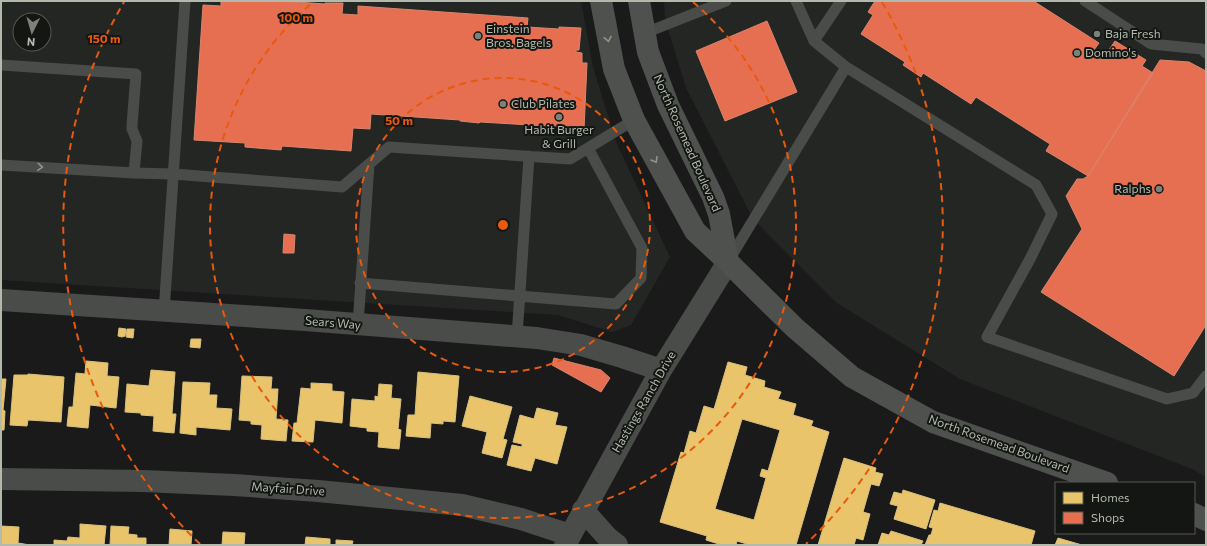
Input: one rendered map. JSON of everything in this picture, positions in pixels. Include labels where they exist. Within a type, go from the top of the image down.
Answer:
[{"type":"main road","name":"North Rosemead Boulevard","points":[[601,1],[614,69],[634,120],[695,231],[795,328],[852,377],[933,422],[1104,482]]},
{"type":"main road","name":"North Rosemead Boulevard","points":[[639,1],[648,52],[668,105],[713,198],[719,214],[728,262]]},
{"type":"main road","points":[[1195,514],[1206,520]]},
{"type":"street","name":"Hastings Ranch Drive","points":[[568,540],[583,510],[661,370],[728,262]]},
{"type":"street","name":"Sears Way","points":[[1,300],[537,338],[581,346],[622,357],[661,370]]},
{"type":"street","name":"Mayfair Drive","points":[[1,479],[143,481],[234,485],[462,504],[521,520],[568,540]]},
{"type":"street","points":[[583,510],[608,538],[617,545]]},
{"type":"lane","points":[[164,312],[186,1]]},
{"type":"lane","points":[[645,34],[726,1]]},
{"type":"lane","points":[[796,1],[814,42],[846,67],[1036,185],[1052,214],[1030,259],[987,337],[1167,399],[1193,393],[1206,376]]},
{"type":"lane","points":[[814,42],[841,1]]},
{"type":"lane","points":[[1085,1],[1151,44],[1202,49],[1206,53]]},
{"type":"lane","points":[[1,65],[136,74],[132,125],[137,141],[134,173]]},
{"type":"lane","points":[[728,262],[846,67]]},
{"type":"lane","points":[[1,165],[173,174],[342,186],[390,147],[570,159],[634,120]]},
{"type":"lane","points":[[360,283],[616,304],[641,278],[642,248],[588,148]]},
{"type":"lane","points":[[518,337],[529,156]]},
{"type":"lane","points":[[358,325],[369,164]]},
{"type":"shaded area","points":[[1,1],[581,1],[593,67],[616,142],[670,257],[631,325],[612,332],[558,315],[1,280]]},
{"type":"shaded area","points":[[664,1],[1206,1],[1206,477],[1192,469],[960,379],[837,303],[753,219],[686,88],[665,19]]},
{"type":"building: Homes","points":[[119,328],[126,329],[125,336],[118,336]]},
{"type":"building: Homes","points":[[127,329],[134,329],[133,338],[126,337]]},
{"type":"building: Homes","points":[[191,339],[201,339],[200,348],[190,347]]},
{"type":"building: Homes","points":[[86,361],[108,363],[107,376],[119,377],[116,408],[90,405],[88,428],[67,426],[69,407],[73,407],[76,373],[85,374]]},
{"type":"building: Homes","points":[[728,362],[747,367],[745,375],[765,381],[764,387],[781,392],[778,399],[796,404],[793,415],[813,421],[811,426],[829,432],[796,545],[750,545],[737,541],[736,545],[722,545],[706,540],[707,536],[660,522],[681,452],[684,453],[690,431],[696,433],[704,406],[714,409]],"holes":[[[742,419],[780,430],[768,471],[762,469],[760,476],[766,478],[754,520],[715,509]]]},
{"type":"building: Homes","points":[[151,370],[175,372],[172,414],[176,414],[174,433],[153,431],[154,416],[125,412],[127,384],[149,386]]},
{"type":"building: Homes","points":[[418,372],[459,376],[455,422],[443,421],[443,424],[431,423],[430,438],[406,436],[408,415],[415,415]]},
{"type":"building: Homes","points":[[28,374],[64,377],[61,422],[28,420],[27,426],[10,425],[14,375]]},
{"type":"building: Homes","points":[[242,376],[272,377],[271,389],[278,389],[276,419],[288,420],[286,441],[261,439],[262,425],[251,424],[251,421],[239,420]]},
{"type":"building: Homes","points":[[1,379],[6,379],[3,410],[5,411],[4,430],[1,430]]},
{"type":"building: Homes","points":[[183,382],[210,383],[209,395],[217,395],[216,408],[232,409],[230,430],[196,427],[196,435],[180,433]]},
{"type":"building: Homes","points":[[311,383],[332,384],[332,391],[344,392],[342,423],[315,420],[313,442],[292,441],[294,423],[297,423],[301,388],[311,389]]},
{"type":"building: Homes","points":[[379,384],[392,385],[391,398],[401,399],[398,429],[401,430],[399,449],[378,447],[379,432],[367,431],[367,428],[350,426],[352,399],[375,401],[375,396],[378,397]]},
{"type":"building: Homes","points":[[470,396],[512,407],[503,439],[507,440],[502,458],[482,453],[487,432],[462,426]]},
{"type":"building: Homes","points":[[537,408],[558,413],[555,425],[567,427],[557,464],[535,458],[531,471],[507,465],[512,445],[522,447],[522,444],[513,442],[520,415],[534,419]]},
{"type":"building: Homes","points":[[844,458],[876,468],[875,472],[883,474],[879,486],[871,484],[863,512],[870,514],[863,540],[856,538],[854,545],[818,545]]},
{"type":"building: Homes","points":[[903,490],[935,500],[926,529],[894,519],[898,506],[890,504],[894,492],[902,494]]},
{"type":"building: Homes","points":[[940,503],[1035,531],[1031,545],[925,545],[933,528],[929,527],[934,510],[938,511]]},
{"type":"building: Homes","points":[[80,524],[106,526],[104,545],[54,545],[54,540],[67,541],[68,537],[80,538]]},
{"type":"building: Homes","points":[[1,526],[19,527],[18,543],[30,545],[1,545]]},
{"type":"building: Homes","points":[[111,526],[129,527],[128,534],[137,535],[137,538],[146,538],[146,545],[110,545]]},
{"type":"building: Homes","points":[[170,529],[192,531],[191,545],[169,545]]},
{"type":"building: Homes","points":[[891,531],[923,541],[921,545],[878,545],[882,533],[889,535]]},
{"type":"building: Homes","points":[[223,532],[245,533],[244,545],[222,545]]},
{"type":"building: Homes","points":[[306,537],[330,539],[330,545],[305,545]]},
{"type":"building: Homes","points":[[1058,538],[1082,545],[1055,545]]},
{"type":"building: Homes","points":[[336,540],[353,541],[352,545],[336,545]]},
{"type":"building: Shops","points":[[221,1],[283,1],[325,4],[343,3],[342,14],[358,15],[358,6],[528,18],[527,27],[559,29],[559,27],[581,28],[579,50],[576,50],[576,52],[582,53],[582,63],[587,63],[584,130],[564,129],[564,127],[479,123],[460,120],[371,114],[370,129],[353,128],[351,151],[282,146],[281,150],[245,147],[245,143],[194,140],[203,5],[221,6]]},
{"type":"building: Shops","points":[[875,1],[1036,1],[1035,2],[1099,43],[1094,50],[1105,56],[1115,41],[1146,60],[1142,66],[1153,73],[1088,176],[1046,151],[1050,144],[976,97],[971,104],[923,73],[921,77],[903,65],[905,62],[861,34],[873,15],[868,12]]},
{"type":"building: Shops","points":[[767,21],[797,92],[725,121],[696,51]]},
{"type":"building: Shops","points":[[1160,60],[1189,62],[1206,71],[1206,325],[1174,376],[1041,292],[1082,229],[1066,196],[1077,179],[1083,179],[1088,176]]},
{"type":"building: Shops","points":[[284,234],[295,235],[294,253],[283,253]]},
{"type":"building: Shops","points":[[554,358],[601,370],[610,378],[601,392],[552,365]]},
{"type":"place","name":"Baja Fresh","points":[[1097,34]]},
{"type":"place","name":"Einstein Bros. Bagels","points":[[478,36]]},
{"type":"place","name":"Domino's","points":[[1077,53]]},
{"type":"place","name":"Club Pilates","points":[[503,104]]},
{"type":"place","name":"Habit Burger & Grill","points":[[559,117]]},
{"type":"place","name":"Ralphs","points":[[1159,189]]}]
